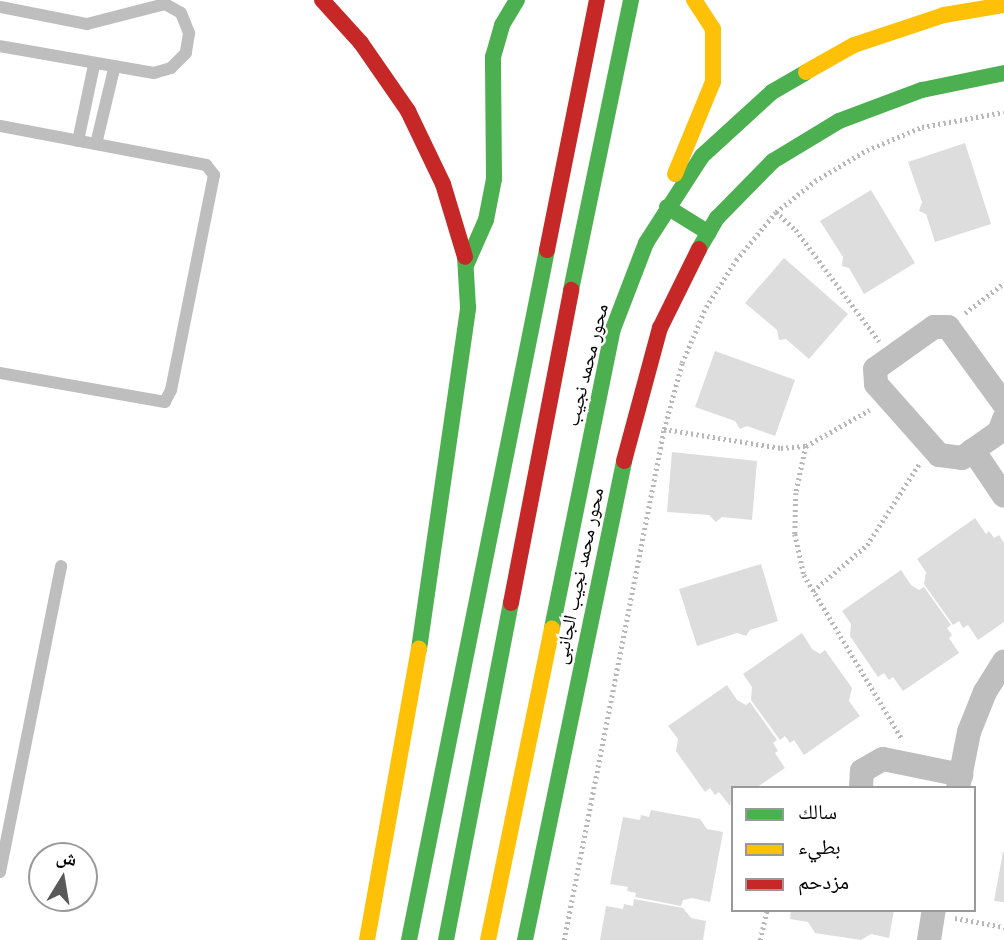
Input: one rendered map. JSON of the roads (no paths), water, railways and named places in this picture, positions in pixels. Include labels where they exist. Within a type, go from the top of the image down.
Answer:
[{"type":"main road","points":[[322,0],[361,43],[408,111],[443,184],[467,263],[468,307],[416,670],[367,940]]},
{"type":"main road","points":[[467,263],[486,220],[494,179],[494,57],[502,24],[517,0]]},
{"type":"main road","points":[[409,940],[597,0]]},
{"type":"main road","name":"محور محمد نجيب","points":[[446,940],[582,232],[631,0]]},
{"type":"main road","points":[[694,0],[713,29],[713,82],[675,173],[667,207],[709,233]]},
{"type":"main road","points":[[989,0],[1004,4]]},
{"type":"main road","name":"محور محمد نجيب","points":[[488,940],[613,329],[646,243],[702,156],[772,92],[854,45],[944,15],[1004,4]]},
{"type":"main road","name":"محور محمد نجيب الجانبى","points":[[525,940],[633,418],[660,328],[709,233],[773,161],[839,121],[922,90],[1004,73]]},
{"type":"street","points":[[1004,404],[948,327],[934,327],[890,355],[879,363],[874,377],[887,398],[930,447],[950,459],[973,450],[999,432],[1004,419]]},
{"type":"street","points":[[973,450],[1004,496]]},
{"type":"street","points":[[861,786],[862,772],[871,762],[883,759],[919,766],[960,781],[969,732],[985,692],[1004,662]]},
{"type":"lane","points":[[0,46],[137,73],[171,68],[186,53],[190,33],[181,13],[165,4],[145,6],[105,22],[87,24],[6,5]]},
{"type":"lane","points":[[78,141],[94,65]]},
{"type":"lane","points":[[96,145],[114,69]]},
{"type":"lane","points":[[0,126],[213,170],[169,397],[158,402],[0,373]]},
{"type":"lane","points":[[0,872],[61,566]]}]
